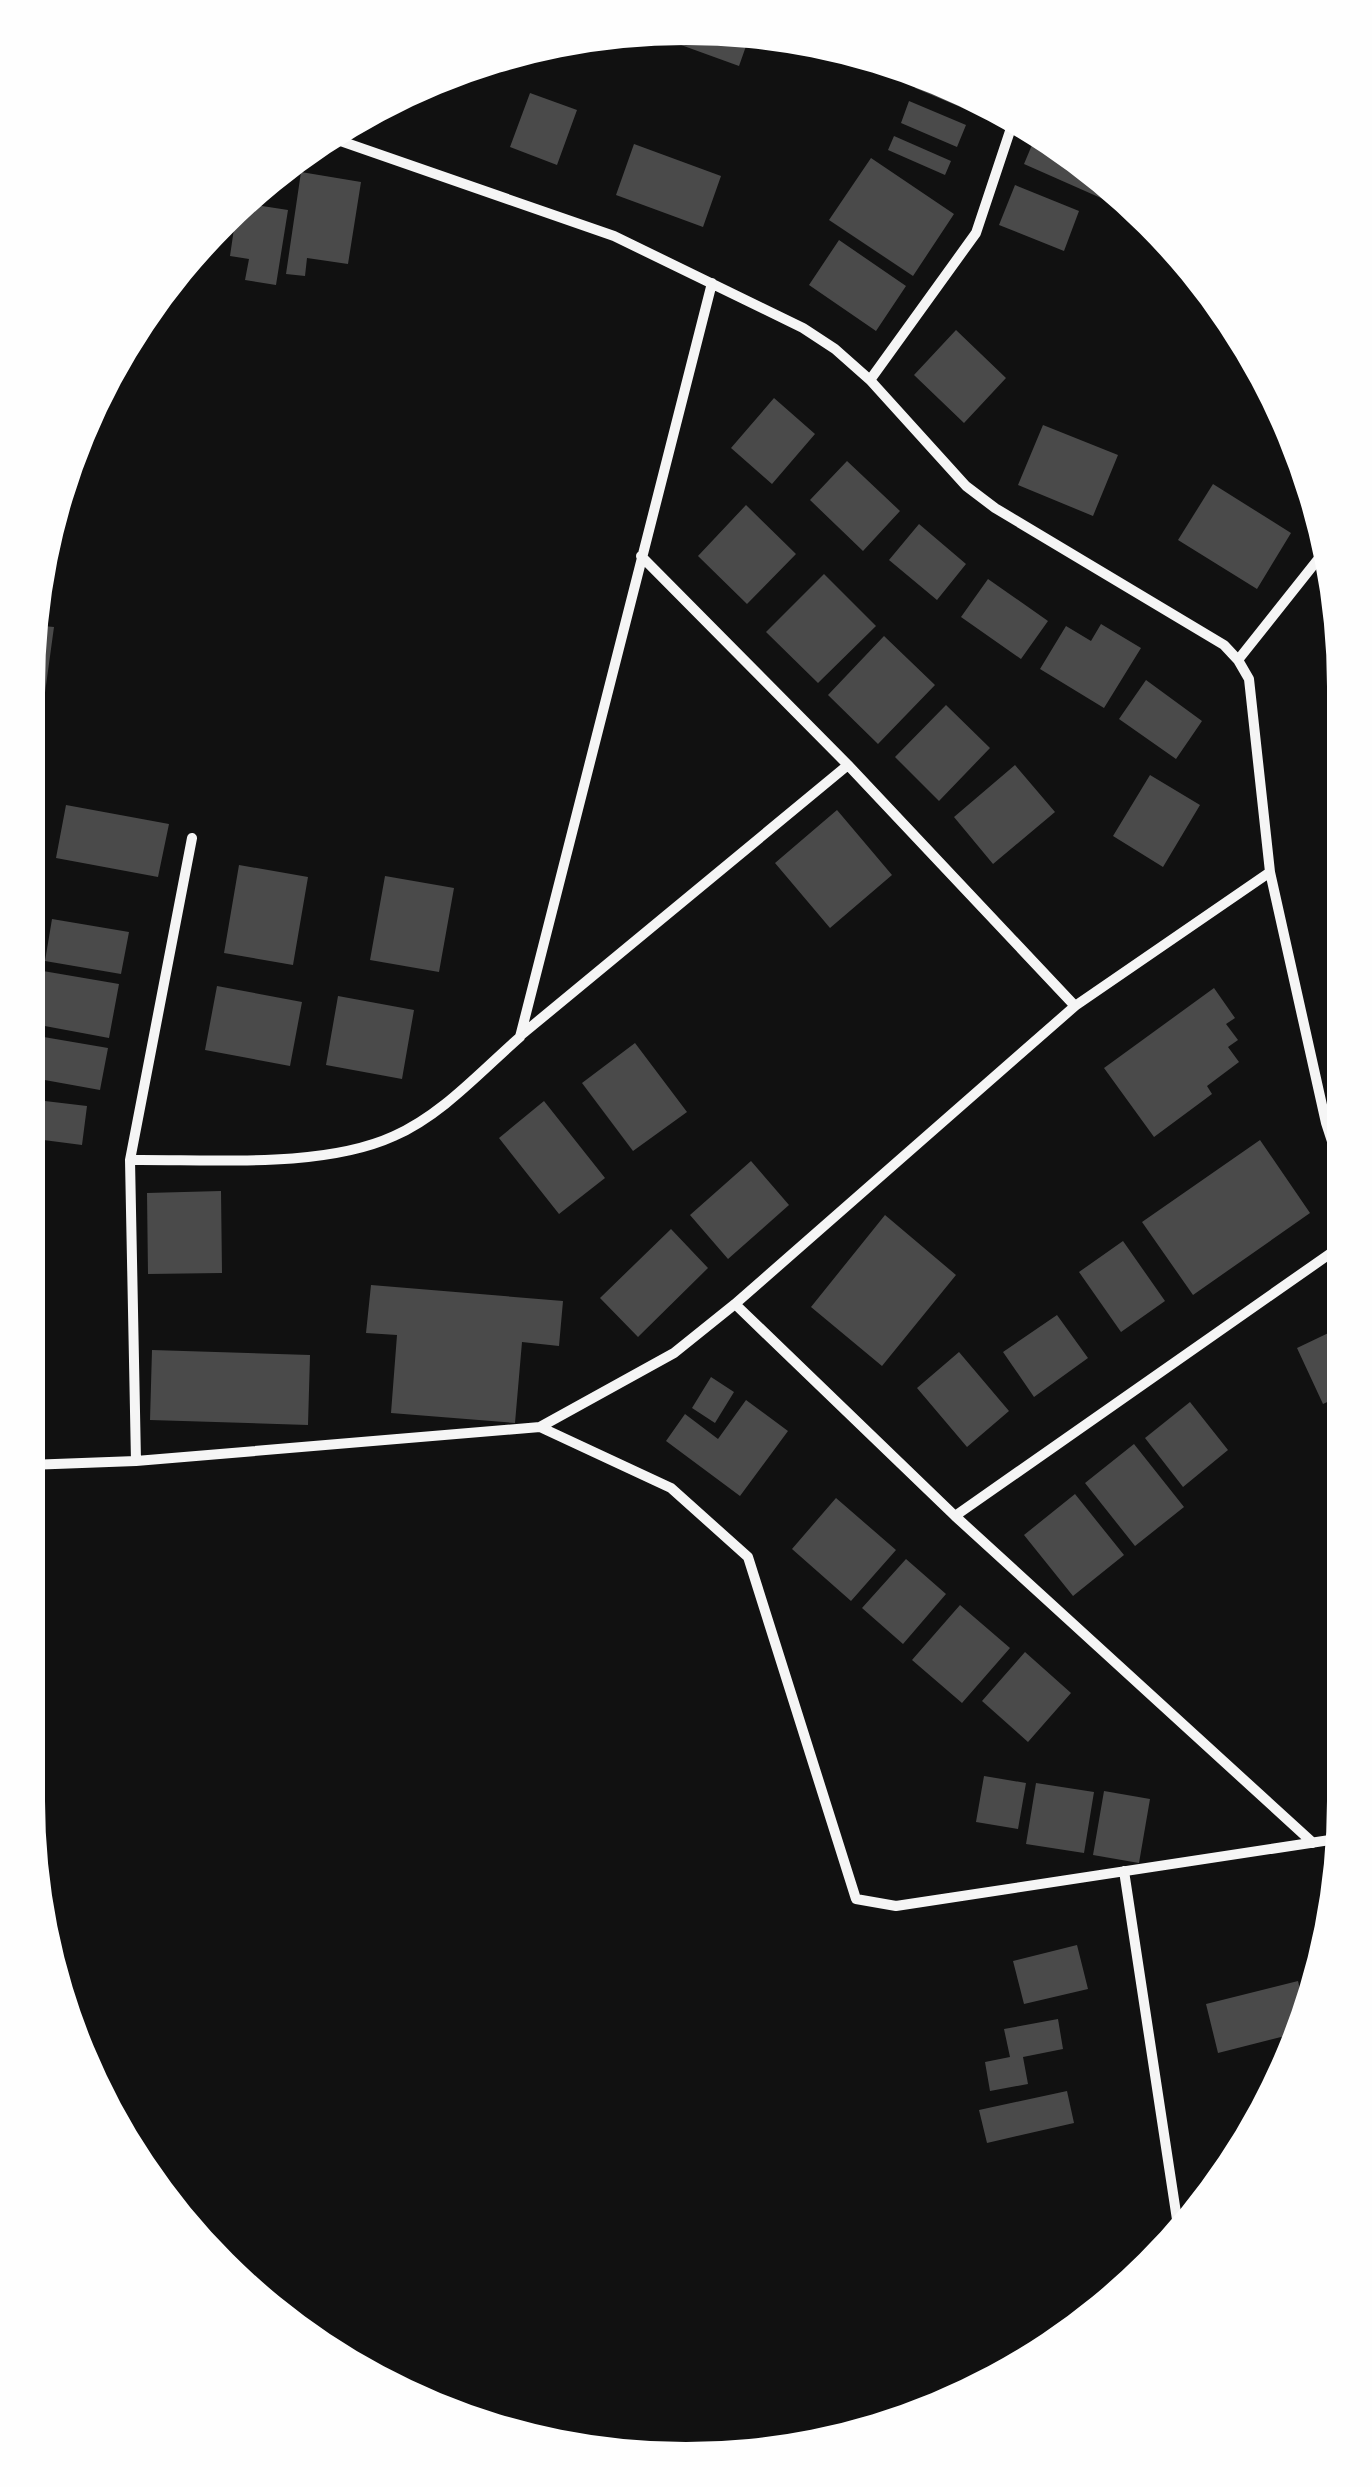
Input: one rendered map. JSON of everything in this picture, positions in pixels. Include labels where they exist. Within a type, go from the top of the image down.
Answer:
[{"type":"street","points":[[870,380],[976,233],[1010,133]]},
{"type":"street","points":[[347,143],[614,236],[803,328],[870,380],[966,486],[995,508],[1224,645],[1238,660],[1254,705],[1270,872],[1327,1127]]},
{"type":"street","points":[[520,1037],[712,283]]},
{"type":"street","points":[[641,556],[848,766],[1075,1006]]},
{"type":"street","points":[[1238,660],[1315,563]]},
{"type":"street","points":[[130,1160],[308,1157],[356,1150],[396,1136],[432,1114],[848,766]]},
{"type":"street","points":[[136,1460],[130,1160],[192,838]]},
{"type":"street","points":[[45,1464],[540,1427],[674,1353],[736,1304],[1075,1006],[1270,872]]},
{"type":"street","points":[[955,1516],[1327,1256]]},
{"type":"street","points":[[736,1304],[955,1516],[1314,1843]]},
{"type":"street","points":[[540,1427],[671,1488],[748,1557],[856,1899],[896,1906],[1326,1841]]},
{"type":"street","points":[[1124,1871],[1176,2214]]},
{"type":"building","points":[[681,45],[745,48],[739,66]]},
{"type":"building","points":[[530,93],[577,110],[557,165],[510,147]]},
{"type":"building","points":[[909,101],[966,125],[957,147],[901,123]]},
{"type":"building","points":[[894,136],[951,161],[945,175],[888,150]]},
{"type":"building","points":[[634,144],[721,176],[703,227],[616,195]]},
{"type":"building","points":[[1031,146],[1103,199],[1024,164]]},
{"type":"building","points":[[871,158],[954,214],[913,276],[829,220]]},
{"type":"building","points":[[301,174],[361,182],[348,264],[307,258],[305,276],[286,274]]},
{"type":"building","points":[[1015,185],[1079,211],[1064,251],[999,225]]},
{"type":"building","points":[[261,206],[288,210],[276,285],[245,280],[249,259],[230,256],[233,233]]},
{"type":"building","points":[[839,240],[906,286],[876,331],[809,285]]},
{"type":"building","points":[[956,330],[1006,378],[964,423],[914,375]]},
{"type":"building","points":[[774,398],[815,434],[772,484],[731,448]]},
{"type":"building","points":[[1043,425],[1118,455],[1093,516],[1018,485]]},
{"type":"building","points":[[847,461],[900,511],[863,551],[810,500]]},
{"type":"building","points":[[1213,484],[1291,533],[1257,589],[1178,540]]},
{"type":"building","points":[[746,505],[796,554],[747,604],[698,556]]},
{"type":"building","points":[[919,524],[966,564],[937,600],[889,560]]},
{"type":"building","points":[[824,574],[876,626],[818,683],[766,632]]},
{"type":"building","points":[[988,579],[1048,621],[1021,659],[961,617]]},
{"type":"building","points":[[1101,624],[1141,648],[1104,708],[1040,669],[1066,626],[1091,641]]},
{"type":"building","points":[[48,626],[54,627],[45,693]]},
{"type":"building","points":[[884,636],[935,685],[878,744],[828,695]]},
{"type":"building","points":[[1146,680],[1202,721],[1176,759],[1119,719]]},
{"type":"building","points":[[946,705],[990,748],[939,801],[895,757]]},
{"type":"building","points":[[1015,765],[1055,812],[993,864],[954,817]]},
{"type":"building","points":[[1150,775],[1200,805],[1163,867],[1113,836]]},
{"type":"building","points":[[66,805],[169,824],[158,877],[56,858]]},
{"type":"building","points":[[837,810],[892,875],[830,928],[775,863]]},
{"type":"building","points":[[239,865],[308,877],[293,965],[224,953]]},
{"type":"building","points":[[385,876],[454,888],[439,972],[370,960]]},
{"type":"building","points":[[52,919],[129,932],[121,974],[45,961]]},
{"type":"building","points":[[45,971],[119,984],[109,1038],[45,1026]]},
{"type":"building","points":[[217,986],[302,1002],[290,1066],[205,1050]]},
{"type":"building","points":[[1214,988],[1235,1018],[1226,1024],[1238,1040],[1228,1047],[1239,1062],[1207,1086],[1212,1094],[1154,1137],[1104,1068]]},
{"type":"building","points":[[338,996],[414,1010],[402,1079],[326,1065]]},
{"type":"building","points":[[45,1037],[108,1048],[100,1090],[45,1080]]},
{"type":"building","points":[[635,1043],[687,1112],[633,1151],[582,1083]]},
{"type":"building","points":[[45,1101],[87,1106],[82,1145],[45,1140]]},
{"type":"building","points":[[544,1101],[605,1178],[559,1214],[499,1138]]},
{"type":"building","points":[[1260,1140],[1310,1213],[1193,1295],[1142,1222]]},
{"type":"building","points":[[751,1161],[789,1205],[728,1259],[690,1215]]},
{"type":"building","points":[[221,1191],[222,1273],[148,1274],[147,1193]]},
{"type":"building","points":[[885,1215],[956,1275],[882,1366],[811,1307]]},
{"type":"building","points":[[671,1229],[708,1268],[638,1337],[600,1298]]},
{"type":"building","points":[[1123,1241],[1165,1301],[1121,1332],[1079,1272]]},
{"type":"building","points":[[371,1285],[563,1301],[559,1346],[522,1342],[515,1423],[391,1413],[397,1335],[366,1333]]},
{"type":"building","points":[[1057,1315],[1088,1358],[1034,1397],[1003,1352]]},
{"type":"building","points":[[1327,1334],[1327,1402],[1323,1404],[1297,1348]]},
{"type":"building","points":[[152,1350],[310,1355],[308,1425],[150,1420]]},
{"type":"building","points":[[959,1352],[1009,1411],[967,1447],[917,1388]]},
{"type":"building","points":[[711,1377],[734,1392],[715,1423],[692,1408]]},
{"type":"building","points":[[746,1400],[788,1431],[740,1496],[666,1441],[685,1414],[718,1439]]},
{"type":"building","points":[[1190,1402],[1228,1450],[1183,1487],[1145,1438]]},
{"type":"building","points":[[1134,1444],[1184,1507],[1135,1546],[1085,1483]]},
{"type":"building","points":[[1075,1494],[1124,1555],[1073,1596],[1024,1535]]},
{"type":"building","points":[[836,1498],[896,1550],[851,1601],[792,1549]]},
{"type":"building","points":[[906,1559],[946,1594],[903,1644],[862,1608]]},
{"type":"building","points":[[960,1605],[1010,1648],[962,1703],[912,1660]]},
{"type":"building","points":[[1025,1652],[1071,1693],[1028,1742],[982,1701]]},
{"type":"building","points":[[984,1776],[1026,1783],[1018,1829],[976,1822]]},
{"type":"building","points":[[1036,1783],[1094,1792],[1084,1853],[1026,1844]]},
{"type":"building","points":[[1104,1791],[1150,1799],[1139,1863],[1093,1855]]},
{"type":"building","points":[[1077,1945],[1088,1989],[1024,2004],[1013,1961]]},
{"type":"building","points":[[1298,1981],[1299,1986],[1281,2037],[1218,2053],[1206,2004]]},
{"type":"building","points":[[1058,2019],[1063,2049],[1023,2057],[1028,2084],[990,2091],[985,2062],[1010,2057],[1004,2029]]},
{"type":"building","points":[[1067,2091],[1074,2123],[987,2143],[979,2110]]}]
